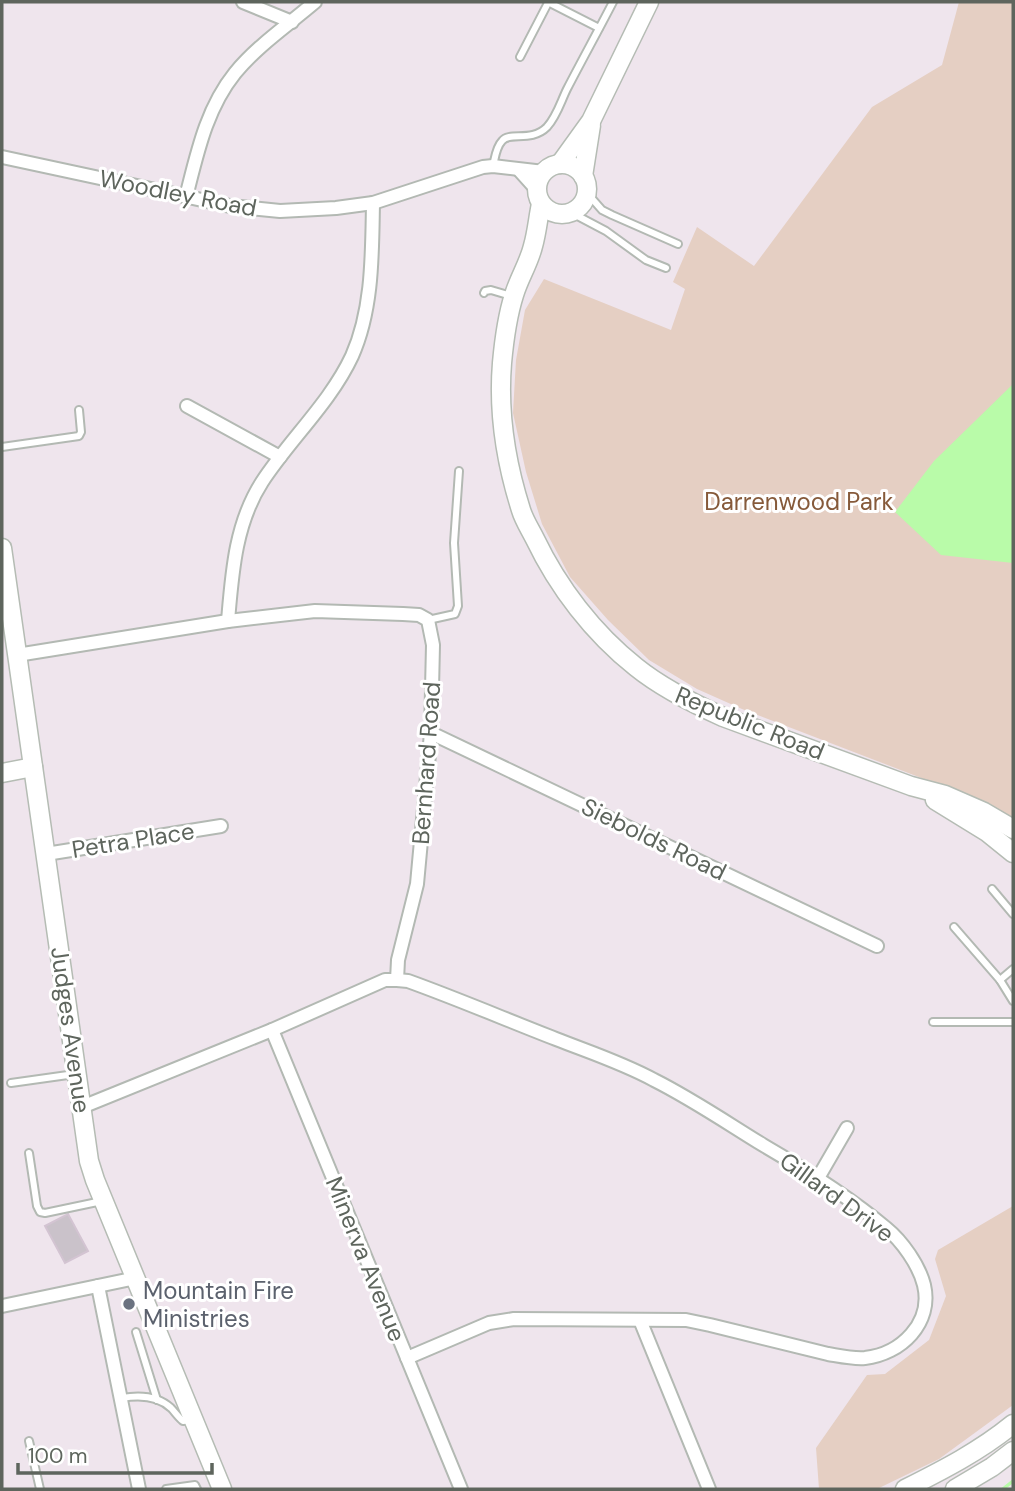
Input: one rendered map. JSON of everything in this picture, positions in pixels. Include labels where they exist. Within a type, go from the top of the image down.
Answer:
[{"type":"main road","points":[[591,121],[583,202],[577,209],[558,214],[549,210],[539,197],[537,185],[591,121],[649,2]]},
{"type":"main road","points":[[552,168],[566,164],[575,167],[585,184]]},
{"type":"main road","name":"Republic Road","points":[[539,197],[533,248],[513,296],[502,363],[501,411],[509,463],[522,512],[544,557],[565,591],[605,639],[635,666],[668,690],[694,704],[911,786],[945,794],[1013,829]]},
{"type":"main road","name":"Republic Road","points":[[533,248],[567,213]]},
{"type":"main road","name":"Judges Avenue","points":[[2,548],[89,1161],[222,1489]]},
{"type":"main road","points":[[2,773],[33,767]]},
{"type":"main road","name":"Republic Road","points":[[911,786],[987,832],[1013,853]]},
{"type":"main road","points":[[905,1489],[962,1460],[1013,1424]]},
{"type":"main road","points":[[955,1489],[968,1483],[1013,1451]]},
{"type":"street","points":[[243,2],[292,22]]},
{"type":"street","points":[[186,197],[201,141],[222,90],[242,65],[315,2]]},
{"type":"street","name":"Woodley Road","points":[[2,157],[230,206],[280,211],[373,203],[475,169],[493,166],[519,170],[552,168]]},
{"type":"street","points":[[519,170],[539,197]]},
{"type":"street","points":[[228,621],[235,552],[250,505],[261,483],[338,380],[352,356],[361,331],[370,280],[373,203]]},
{"type":"street","points":[[187,406],[280,457]]},
{"type":"street","points":[[17,655],[228,621],[302,612],[339,610],[419,615],[428,620]]},
{"type":"street","name":"Bernhard Road","points":[[397,980],[398,960],[417,884],[431,733],[433,645],[428,620]]},
{"type":"street","name":"Siebolds Road","points":[[431,733],[877,946]]},
{"type":"street","name":"Petra Place","points":[[46,854],[221,826]]},
{"type":"street","points":[[82,1107],[272,1030],[385,980],[397,980]]},
{"type":"street","name":"Gillard Drive","points":[[397,980],[408,981],[653,1079],[818,1178],[888,1229],[905,1248],[924,1285],[925,1304],[920,1321],[909,1338],[895,1349],[865,1358],[828,1354],[686,1320],[503,1319],[407,1358]]},
{"type":"street","name":"Minerva Avenue","points":[[272,1030],[461,1489]]},
{"type":"street","points":[[818,1178],[847,1128]]},
{"type":"street","points":[[2,1306],[136,1278]]},
{"type":"street","points":[[98,1286],[139,1489]]},
{"type":"street","points":[[640,1320],[709,1489]]},
{"type":"lane","points":[[520,57],[548,2],[599,29]]},
{"type":"lane","points":[[493,166],[500,142],[505,138],[533,135],[547,127],[613,2]]},
{"type":"lane","points":[[585,184],[602,210],[678,244]]},
{"type":"lane","points":[[567,213],[606,231],[646,260],[666,268]]},
{"type":"lane","points":[[484,293],[491,290],[513,296]]},
{"type":"lane","points":[[2,447],[79,436],[79,410]]},
{"type":"lane","points":[[428,620],[455,614],[458,607],[454,543],[459,471]]},
{"type":"lane","points":[[992,889],[1013,914]]},
{"type":"lane","points":[[954,927],[1000,980],[1013,1000]]},
{"type":"lane","points":[[1000,980],[1013,969]]},
{"type":"lane","points":[[933,1022],[1013,1022]]},
{"type":"lane","points":[[11,1083],[77,1074]]},
{"type":"lane","points":[[29,1153],[40,1212],[104,1200]]},
{"type":"lane","points":[[136,1332],[157,1400]]},
{"type":"lane","points":[[121,1398],[139,1395],[157,1400],[170,1408],[183,1422],[194,1420]]},
{"type":"lane","points":[[29,1441],[40,1489]]},
{"type":"lane","points":[[166,1489],[195,1485],[197,1489]]},
{"type":"green space","name":"Darrenwood Park","points":[[959,2],[1013,2],[1013,818],[989,804],[742,709],[697,689],[649,660],[608,620],[570,577],[542,524],[526,472],[513,413],[516,360],[525,310],[544,279],[671,330],[685,289],[673,282],[697,227],[754,266],[872,107],[942,65]]},
{"type":"green space","points":[[1013,1206],[1013,1405],[939,1459],[877,1489],[819,1489],[816,1448],[867,1375],[885,1374],[929,1340],[946,1296],[935,1259],[938,1250]]},
{"type":"shaded area","points":[[1013,384],[1013,563],[941,555],[895,512],[934,461]]},
{"type":"building","points":[[68,1214],[88,1251],[65,1263],[45,1226]]},
{"type":"waterway","points":[[1003,1489],[1013,1481]]},
{"type":"place","name":"Mountain Fire Ministries","points":[[129,1304]]}]
